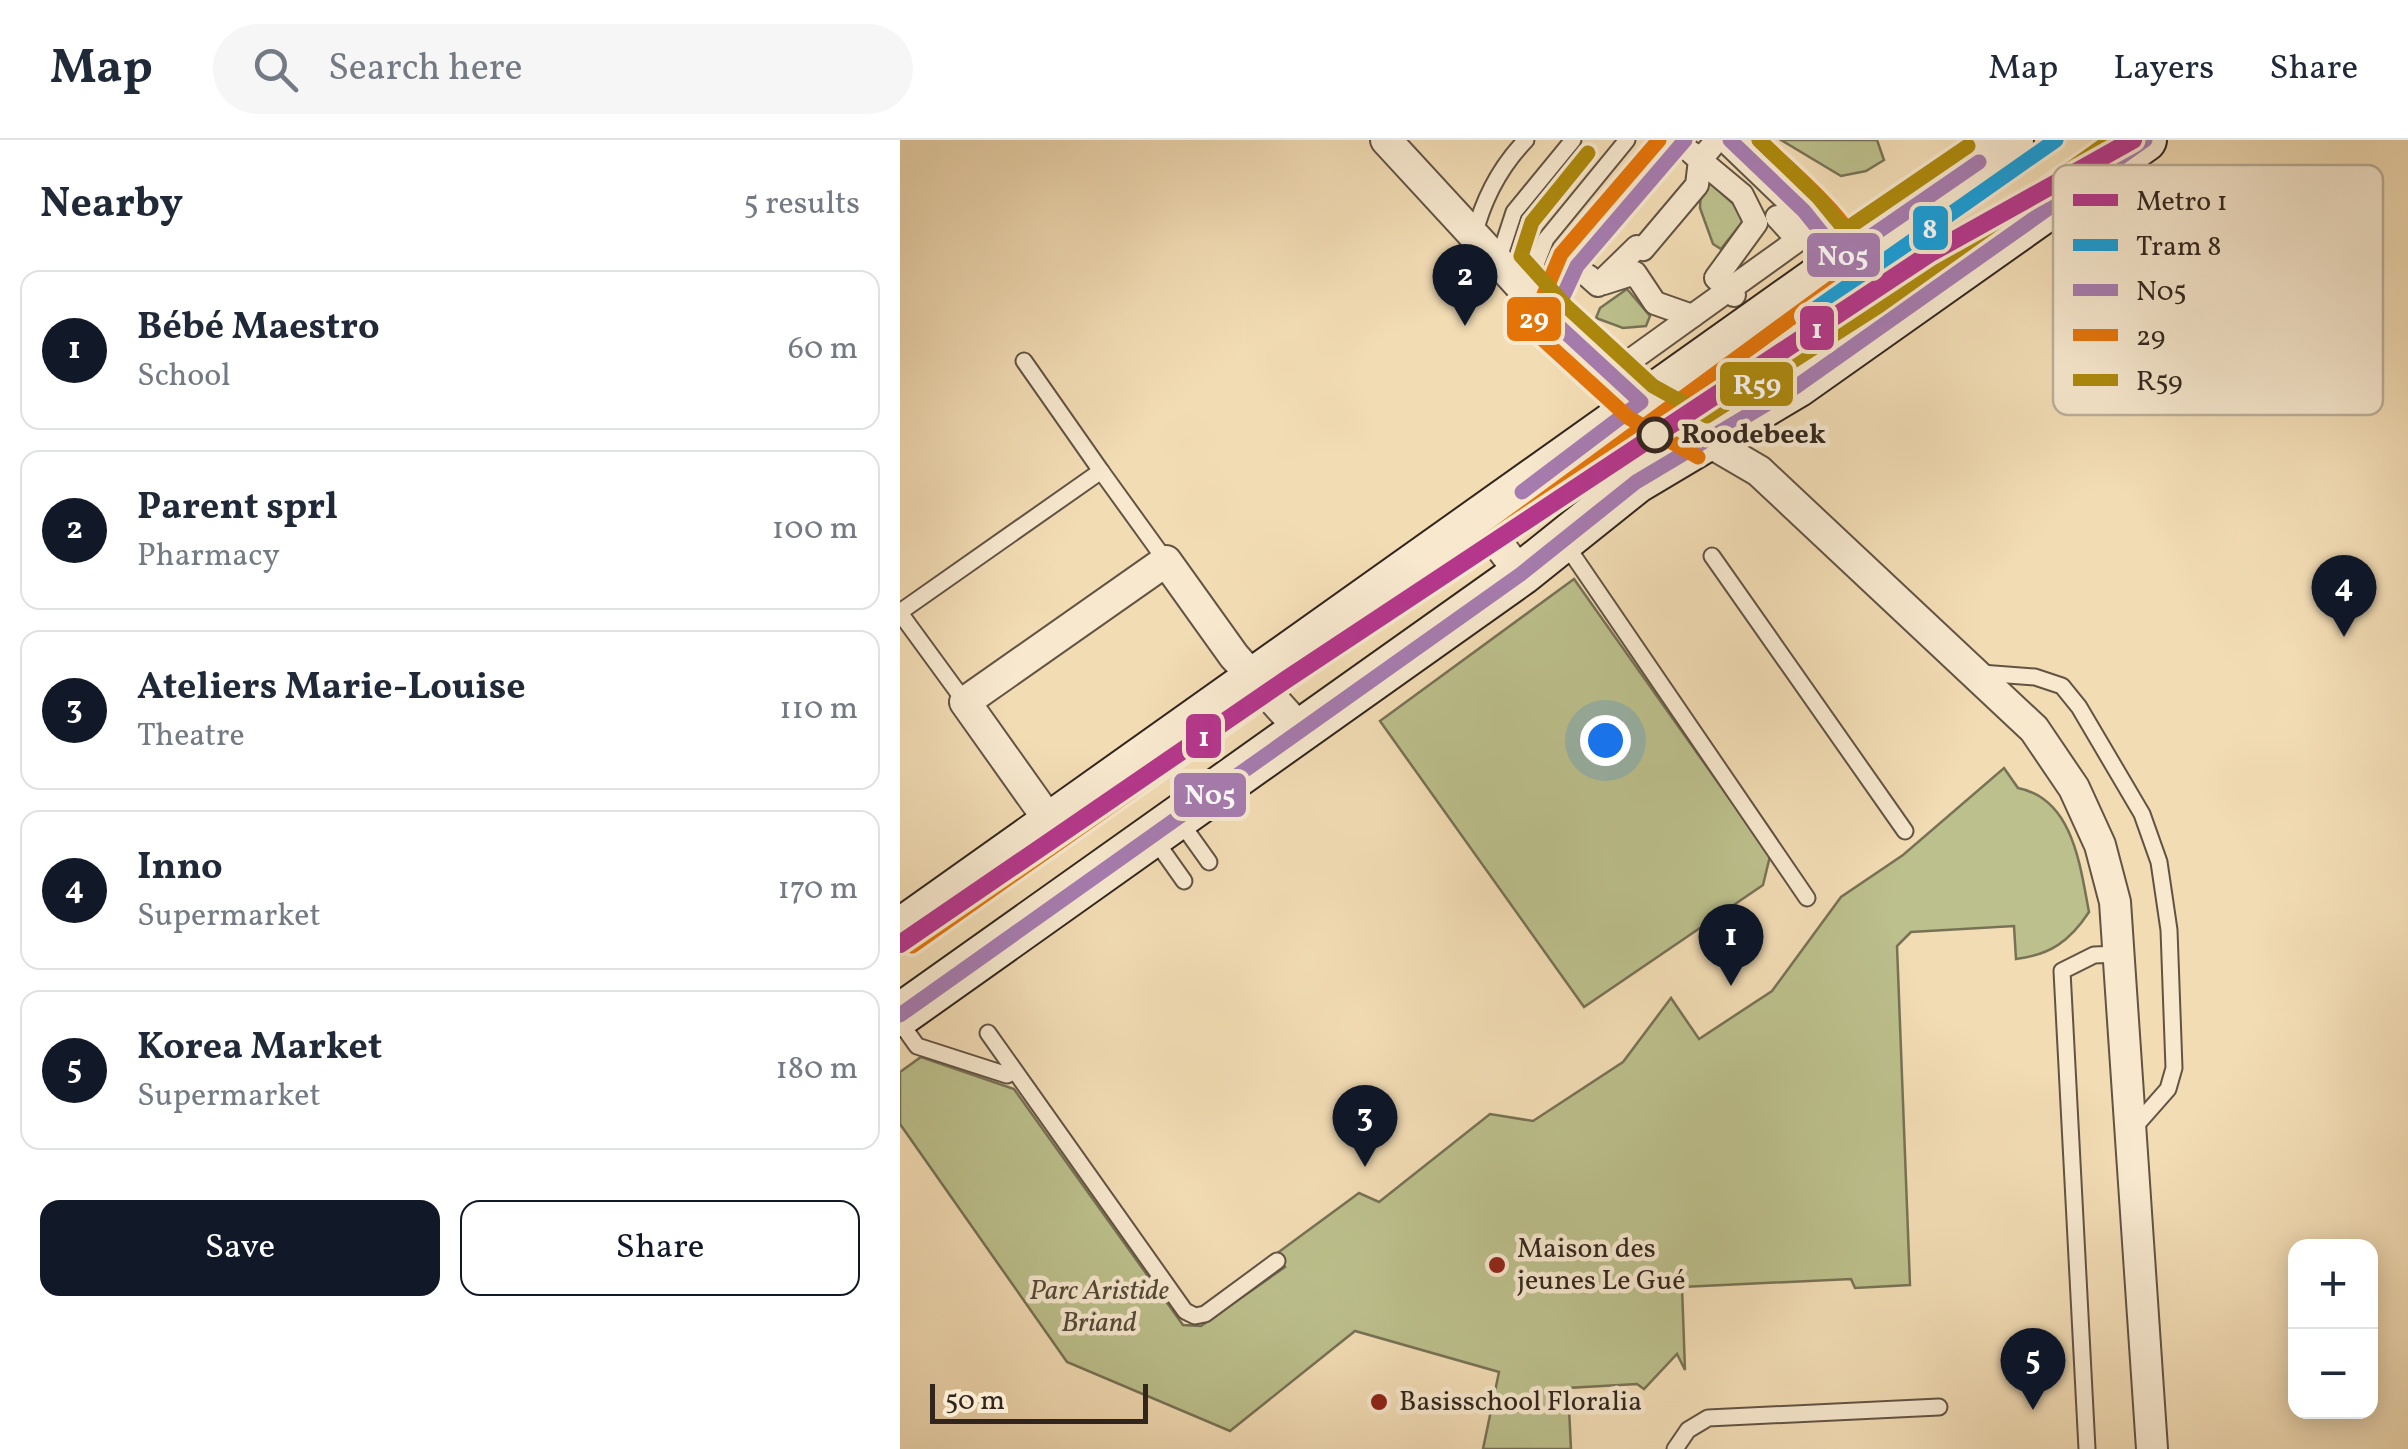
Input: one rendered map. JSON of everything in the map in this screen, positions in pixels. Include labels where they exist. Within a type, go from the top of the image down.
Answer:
[{"type":"main road","points":[[900,930],[1481,522],[1841,258],[2012,140]]},
{"type":"main road","points":[[2109,165],[2144,140]]},
{"type":"main road","points":[[900,1019],[1521,574],[1636,482],[1890,323],[2053,206]]},
{"type":"street","points":[[1386,140],[1552,320],[1641,402],[1759,471],[1978,673],[2034,728],[2074,788],[2100,845],[2114,902],[2152,1449]]},
{"type":"street","points":[[1707,150],[1804,211],[1841,258]]},
{"type":"street","points":[[1692,316],[1658,307],[1634,273],[1593,280],[1632,245],[1644,250],[1698,185],[1707,150]]},
{"type":"street","points":[[1707,150],[1742,195],[1756,223],[1716,278],[1732,292]]},
{"type":"street","points":[[1630,360],[1732,292],[1798,240],[1777,217]]},
{"type":"street","points":[[1481,522],[1521,574]]},
{"type":"street","points":[[1050,823],[965,702],[1166,561],[1234,656],[1300,729]]},
{"type":"lane","points":[[1474,236],[1479,216],[1507,160],[1526,140]]},
{"type":"lane","points":[[1498,261],[1514,212],[1573,140]]},
{"type":"lane","points":[[1526,290],[1546,239],[1628,140]]},
{"type":"lane","points":[[1552,320],[1577,266],[1707,150]]},
{"type":"lane","points":[[1024,361],[1166,561]]},
{"type":"lane","points":[[965,702],[902,621],[1102,470]]},
{"type":"lane","points":[[1562,539],[1807,898]]},
{"type":"lane","points":[[1712,556],[1904,830]]},
{"type":"lane","points":[[1978,673],[2036,677],[2062,686],[2134,800],[2159,862],[2169,930],[2174,1068],[2168,1089],[2131,1132]]},
{"type":"lane","points":[[1165,827],[1209,862]]},
{"type":"lane","points":[[1165,827],[1184,881]]},
{"type":"lane","points":[[2087,1449],[2062,971],[2094,955],[2120,954]]},
{"type":"lane","points":[[900,1019],[917,1046],[1008,1076],[1014,1071]]},
{"type":"lane","points":[[988,1033],[1185,1310],[1195,1316],[1205,1314],[1277,1262]]},
{"type":"lane","points":[[1675,1449],[1688,1430],[1708,1418],[1938,1408]]},
{"type":"green space","points":[[1781,140],[1877,140],[1884,160],[1866,171],[1841,176]]},
{"type":"green space","points":[[1709,182],[1747,216],[1721,249],[1713,244],[1700,208],[1701,188]]},
{"type":"green space","points":[[1627,289],[1650,316],[1646,326],[1623,328],[1596,318],[1600,308]]},
{"type":"green space","points":[[1741,346],[1770,388],[1732,399],[1717,377]]},
{"type":"green space","points":[[1574,579],[1770,856],[1763,885],[1584,1007],[1380,721]]},
{"type":"green space","name":"Parc Aristide Briand","points":[[2004,768],[2018,788],[2051,805],[2062,820],[2077,855],[2089,912],[2058,945],[2028,957],[2016,959],[2014,926],[1911,932],[1897,946],[1910,1285],[1855,1288],[1851,1279],[1682,1287],[1685,1370],[1677,1354],[1644,1389],[1637,1384],[1568,1388],[1571,1449],[1483,1449],[1499,1372],[1355,1331],[1230,1431],[1067,1362],[900,1124],[900,1072],[921,1057],[1014,1089],[1183,1325],[1201,1326],[1285,1267],[1276,1254],[1359,1193],[1379,1202],[1490,1114],[1533,1121],[1623,1062],[1671,998],[1699,1039],[1772,991],[1841,897],[1903,855]]},
{"type":"tram line","name":"8","points":[[1805,316],[2056,140]]},
{"type":"tram line","points":[[2074,165],[2098,140]]},
{"type":"tram line","points":[[1800,360],[1961,246]]},
{"type":"tram line","points":[[1781,333],[1805,316]]},
{"type":"metro line","name":"1","points":[[2088,165],[2133,140]]},
{"type":"metro line","name":"1","points":[[900,944],[1287,679],[1929,254],[2053,185]]},
{"type":"transit line","name":"29","points":[[1659,140],[1561,254],[1532,323],[1538,335],[1629,418],[1698,457]]},
{"type":"transit line","name":"N05","points":[[1522,492],[1641,402],[1552,320],[1577,266],[1685,140]]},
{"type":"transit line","name":"N05","points":[[1730,140],[1804,211],[1841,257],[1979,162]]},
{"type":"transit line","name":"29","points":[[912,946],[1493,537],[1854,272],[1861,260],[1847,230],[1818,196],[1759,140]]},
{"type":"transit line","name":"R59","points":[[1759,140],[1818,197],[1845,230],[1968,146]]},
{"type":"transit line","name":"R59","points":[[2076,165],[2111,140]]},
{"type":"transit line","name":"N05","points":[[2110,165],[2145,140]]},
{"type":"transit line","name":"R59","points":[[1588,153],[1532,222],[1521,256],[1566,306],[1653,386],[1707,416],[1879,306],[2053,182]]},
{"type":"transit line","name":"N05","points":[[900,1015],[1521,574],[1636,482],[1797,386],[2053,205]]},
{"type":"place","name":"Parent sprl","points":[[1465,326]]},
{"type":"place","name":"Roodebeek","points":[[1655,435]]},
{"type":"place","name":"Inno","points":[[2344,637]]},
{"type":"place","name":"Bébé Maestro","points":[[1731,986]]},
{"type":"place","name":"Ateliers Marie-Louise","points":[[1365,1167]]},
{"type":"place","name":"Maison des jeunes Le Gué","points":[[1497,1265]]},
{"type":"place","name":"Basisschool Floralia","points":[[1379,1402]]},
{"type":"place","name":"Korea Market","points":[[2033,1410]]}]
